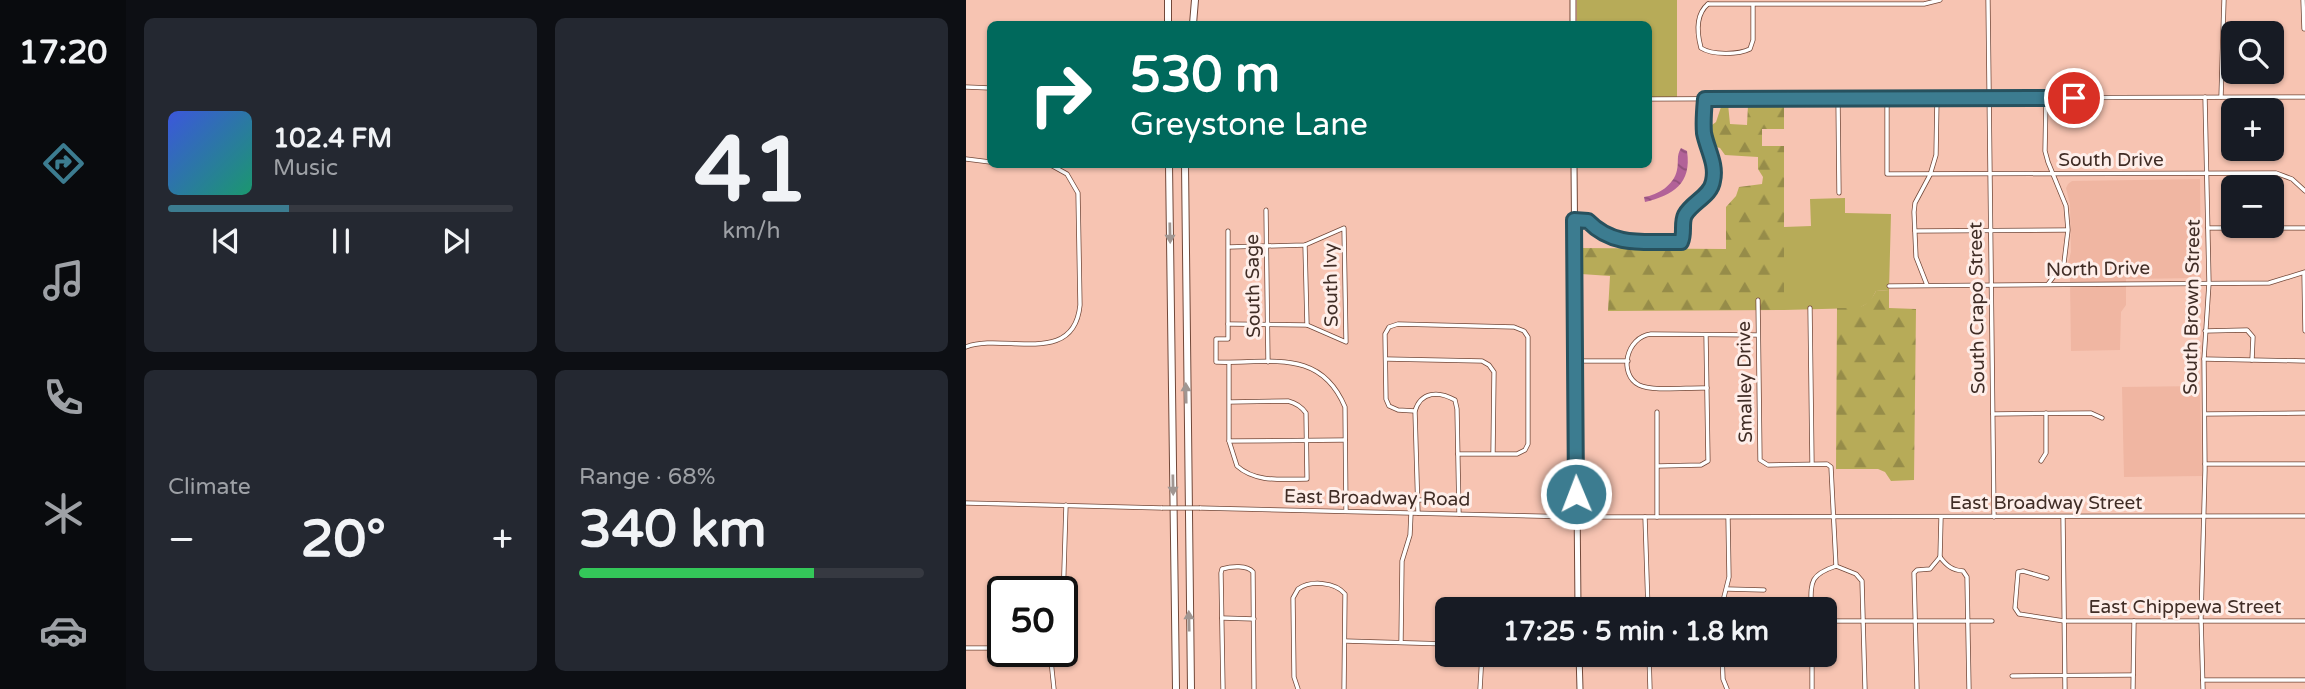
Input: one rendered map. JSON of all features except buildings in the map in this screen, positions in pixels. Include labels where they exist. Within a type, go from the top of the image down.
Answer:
[{"type":"highway","points":[[1168,0],[1168,21]]},
{"type":"highway","points":[[1193,21],[1195,0]]},
{"type":"highway","points":[[1169,168],[1176,689]]},
{"type":"highway","points":[[1185,168],[1191,689]]},
{"type":"main road","points":[[1573,0],[1573,21]]},
{"type":"main road","points":[[1574,168],[1578,597]]},
{"type":"main road","points":[[1579,667],[1580,689]]},
{"type":"street","points":[[1754,5],[1754,40],[1749,49],[1741,52],[1710,52],[1701,48],[1700,14],[1707,2],[1754,5],[1924,4],[1940,0]]},
{"type":"street","name":"South Crapo Street","points":[[1988,0],[1994,517]]},
{"type":"street","points":[[2221,97],[2224,0]]},
{"type":"street","points":[[2304,0],[2304,29]]},
{"type":"street","points":[[966,87],[987,88]]},
{"type":"street","name":"South Brown Street","points":[[2203,689],[2201,622],[2206,464],[2204,359],[2210,282],[2205,97]]},
{"type":"street","points":[[1652,99],[2305,97]]},
{"type":"street","points":[[1927,285],[1916,257],[1915,203],[1930,175],[1936,155],[1937,98]]},
{"type":"street","points":[[2046,98],[2045,151],[2066,206],[2068,230],[2064,263],[2048,284]]},
{"type":"street","points":[[1574,220],[1588,221],[1599,232],[1621,241],[1681,242],[1683,219],[1713,182],[1712,155],[1704,133],[1705,99]]},
{"type":"street","points":[[1838,99],[1839,193]]},
{"type":"street","name":"South Drive","points":[[1887,99],[1887,174],[2276,173],[2292,179],[2305,191]]},
{"type":"street","points":[[966,159],[987,162]]},
{"type":"street","points":[[966,347],[981,343],[1050,343],[1069,333],[1077,319],[1080,305],[1078,193],[1067,174],[1056,168]]},
{"type":"street","name":"South Sage","points":[[1266,210],[1268,362]]},
{"type":"street","name":"South Ivy","points":[[1305,245],[1344,228],[1346,342],[1307,325]]},
{"type":"street","points":[[2208,228],[2305,228]]},
{"type":"street","points":[[1915,231],[2068,230]]},
{"type":"street","points":[[1228,231],[1228,339],[1216,339],[1216,362],[1298,363],[1330,380],[1345,407],[1346,511]]},
{"type":"street","points":[[1228,247],[1305,245],[1307,325],[1228,324]]},
{"type":"street","points":[[2305,273],[2305,331]]},
{"type":"street","name":"North Drive","points":[[1889,286],[2269,283],[2305,273]]},
{"type":"street","name":"Smalley Drive","points":[[1758,300],[1760,456],[1762,462],[1768,464],[1812,464]]},
{"type":"street","points":[[1810,308],[1812,464],[1829,465],[1833,471],[1836,566]]},
{"type":"street","points":[[1415,411],[1398,410],[1389,406],[1386,399],[1385,334],[1389,327],[1398,324],[1514,327],[1524,331],[1528,337],[1528,444],[1525,450],[1517,454],[1458,454]]},
{"type":"street","points":[[2205,331],[2247,330],[2253,337],[2252,360]]},
{"type":"street","points":[[1707,388],[1644,387],[1631,379],[1628,361],[1631,345],[1639,337],[1651,334],[1758,335]]},
{"type":"street","points":[[1658,466],[1701,465],[1708,461],[1706,335]]},
{"type":"street","points":[[1386,359],[1482,361],[1489,365],[1493,372],[1493,453]]},
{"type":"street","points":[[2204,359],[2305,361]]},
{"type":"street","points":[[1576,361],[1628,361]]},
{"type":"street","points":[[1229,363],[1229,441],[1237,466],[1245,473],[1264,479],[1307,479],[1306,413],[1303,408],[1288,401],[1230,402]]},
{"type":"street","points":[[1418,513],[1415,411],[1418,401],[1424,396],[1447,396],[1455,400],[1457,409],[1459,514]]},
{"type":"street","points":[[1657,412],[1657,517]]},
{"type":"street","points":[[2041,461],[2046,453],[2046,413]]},
{"type":"street","points":[[1993,414],[2091,413],[2102,418]]},
{"type":"street","points":[[2205,414],[2305,413]]},
{"type":"street","points":[[1229,441],[1345,440]]},
{"type":"street","points":[[2206,464],[2305,464]]},
{"type":"street","points":[[1418,500],[1459,500]]},
{"type":"street","name":"East Broadway Road","points":[[966,503],[1576,517],[1787,517]]},
{"type":"street","points":[[1064,576],[1066,505]]},
{"type":"street","points":[[1401,642],[1402,561],[1410,535],[1411,513]]},
{"type":"street","name":"East Broadway Street","points":[[1787,517],[2305,516]]},
{"type":"street","points":[[1646,517],[1648,597]]},
{"type":"street","points":[[1725,597],[1730,572],[1728,517]]},
{"type":"street","points":[[2063,517],[2066,689]]},
{"type":"street","points":[[1917,689],[1914,573],[1917,570],[1930,569],[1940,557],[1941,518]]},
{"type":"street","points":[[1940,557],[1954,570],[1963,571],[1967,577],[1969,689]]},
{"type":"street","points":[[1812,597],[1813,579],[1821,571],[1836,566],[1856,573],[1861,581],[1865,689]]},
{"type":"street","points":[[1223,689],[1222,569],[1247,567],[1251,569],[1255,689]]},
{"type":"street","name":"East Chippewa Street","points":[[2047,578],[2024,571],[2018,572],[2015,608],[2019,614],[2064,621],[2305,621]]},
{"type":"street","points":[[1298,689],[1294,677],[1293,598],[1298,589],[1310,584],[1330,585],[1343,590],[1346,600],[1344,689]]},
{"type":"street","points":[[1727,589],[1764,590]]},
{"type":"street","points":[[1222,618],[1254,619]]},
{"type":"street","points":[[1837,621],[1992,621]]},
{"type":"street","points":[[2133,689],[2134,621]]},
{"type":"street","points":[[1345,641],[1435,643]]},
{"type":"street","points":[[966,648],[987,648]]},
{"type":"street","points":[[1052,667],[1054,689]]},
{"type":"street","points":[[1480,689],[1481,667]]},
{"type":"street","points":[[1649,667],[1650,689]]},
{"type":"street","points":[[1723,667],[1727,689]]},
{"type":"street","points":[[1812,667],[1812,689]]},
{"type":"street","points":[[2012,676],[2133,675]]},
{"type":"street","points":[[2203,680],[2305,680]]},
{"type":"shaded area","points":[[2200,179],[2201,278],[2126,279],[2126,305],[2121,312],[2120,350],[2071,351],[2070,279],[2066,279],[2065,275],[2071,252],[2070,204],[2066,188],[2068,184],[2072,181]]},
{"type":"shaded area","points":[[2200,386],[2202,476],[2124,477],[2122,387]]},
{"type":"green space","points":[[1577,0],[1677,0],[1677,97],[1652,97],[1652,21],[1577,21]]},
{"type":"green space","points":[[1722,104],[1728,104],[1730,124],[1747,125],[1748,105],[1784,104],[1784,129],[1762,129],[1762,146],[1784,146],[1784,310],[1608,311],[1610,276],[1581,274],[1580,248],[1726,249],[1726,207],[1736,196],[1739,187],[1762,184],[1758,157],[1725,155],[1720,148],[1713,146],[1712,125],[1716,122]]},
{"type":"green space","points":[[1845,198],[1845,213],[1891,214],[1889,290],[1876,291],[1870,302],[1859,308],[1784,310],[1784,227],[1811,226],[1810,199]]},
{"type":"green space","points":[[1889,290],[1889,308],[1916,309],[1914,480],[1891,481],[1885,472],[1878,469],[1836,469],[1837,308],[1860,307],[1869,302],[1876,291]]},
{"type":"water","points":[[1681,148],[1687,151],[1688,162],[1683,180],[1664,196],[1645,202],[1644,197],[1660,192],[1673,180]]},
{"type":"route","points":[[1576,494],[1574,220],[1588,221],[1599,232],[1621,241],[1681,242],[1683,219],[1713,182],[1712,155],[1704,133],[1705,99],[2074,98]]}]
